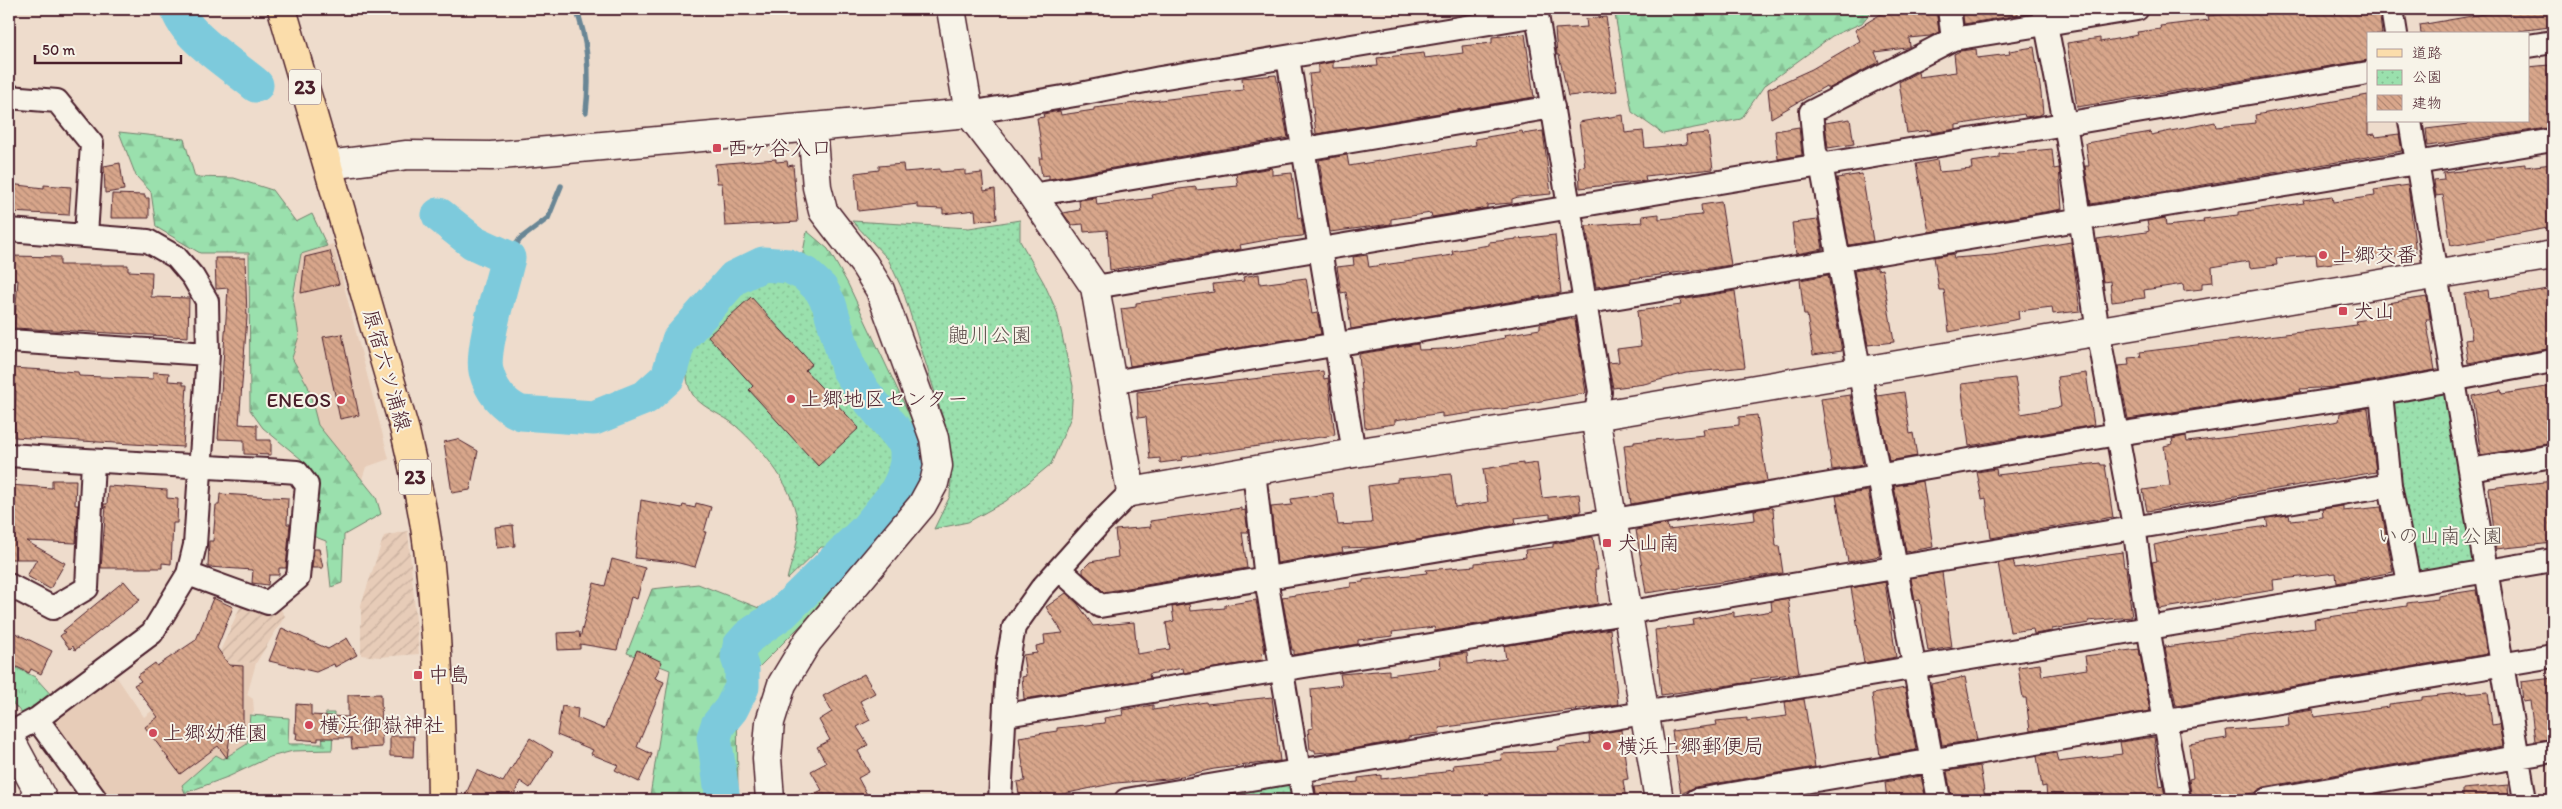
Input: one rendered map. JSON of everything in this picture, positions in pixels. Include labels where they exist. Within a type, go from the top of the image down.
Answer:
[{"type":"main road","name":"原宿六ツ浦線","points":[[282,9],[405,432],[419,496],[430,564],[438,666],[442,800]]},
{"type":"street","points":[[951,9],[969,113],[1032,196],[1095,287],[1131,492]]},
{"type":"street","points":[[1949,9],[1953,40]]},
{"type":"street","points":[[1939,800],[1877,476],[1821,164],[1815,152],[1811,112],[1953,40],[2045,16],[2137,9]]},
{"type":"street","points":[[2392,9],[2396,32]]},
{"type":"street","points":[[328,165],[407,156],[491,156],[969,113],[1160,78],[1288,58],[1537,12],[1600,392],[1595,416],[1659,800]]},
{"type":"street","points":[[2045,16],[2065,123],[2098,331],[2134,526],[2148,627],[2179,800]]},
{"type":"street","points":[[2530,46],[2553,42]]},
{"type":"street","points":[[1288,58],[1354,453]]},
{"type":"street","points":[[1095,287],[2367,73]]},
{"type":"street","points":[[9,97],[57,101],[92,144],[86,235]]},
{"type":"street","points":[[1032,196],[1303,148],[1553,108]]},
{"type":"street","points":[[2410,122],[2525,800]]},
{"type":"street","points":[[770,800],[767,758],[770,722],[782,684],[808,641],[922,505],[930,490],[938,466],[937,451],[880,290],[864,264],[823,211],[817,187],[812,127]]},
{"type":"street","points":[[1112,382],[2553,140]]},
{"type":"street","points":[[9,230],[86,235],[148,242],[176,257],[193,277],[206,301],[208,354],[201,466],[195,545],[188,574],[152,634],[38,719],[9,736],[43,800]]},
{"type":"street","points":[[1000,800],[1006,714],[1007,666],[1014,627],[1041,589],[1100,522],[1131,492],[1354,453],[1595,416],[2553,255]]},
{"type":"street","points":[[9,341],[208,354]]},
{"type":"street","points":[[1059,569],[1100,606],[2117,434],[2381,393],[2453,378],[2553,361]]},
{"type":"street","points":[[2381,393],[2390,485],[2409,583]]},
{"type":"street","points":[[9,455],[297,472],[307,485],[298,578],[268,602],[188,574]]},
{"type":"street","points":[[2470,470],[2553,456]]},
{"type":"street","points":[[9,585],[53,608],[88,588],[93,461]]},
{"type":"street","points":[[1254,471],[1266,579],[1304,800]]},
{"type":"street","points":[[1006,714],[1282,671],[1894,566],[2390,485]]},
{"type":"street","points":[[1126,800],[1220,793],[1300,771],[2553,560]]},
{"type":"street","points":[[1697,800],[2553,656]]},
{"type":"street","points":[[38,719],[96,800]]},
{"type":"street","points":[[2266,800],[2553,751]]},
{"type":"shaded area","points":[[333,244],[389,459],[366,467],[361,482],[318,425],[308,386],[292,358],[299,336],[294,303],[301,254]]},
{"type":"shaded area","points":[[408,531],[419,654],[379,657],[361,655],[361,605],[384,536]]},
{"type":"shaded area","points":[[241,605],[279,607],[285,616],[256,663],[216,660]]},
{"type":"shaded area","name":"上郷幼稚園","points":[[216,660],[256,663],[247,695],[253,699],[254,712],[250,715],[247,744],[182,785],[185,793],[163,800],[103,800],[49,722],[114,673],[144,717]]},
{"type":"green space","points":[[1614,9],[1873,9],[1862,23],[1832,36],[1764,86],[1741,119],[1663,134],[1632,112]]},
{"type":"green space","points":[[119,132],[184,139],[195,177],[234,178],[272,190],[296,222],[312,214],[327,246],[301,254],[293,297],[299,336],[292,358],[308,386],[318,425],[376,497],[381,514],[344,535],[342,583],[331,587],[326,541],[310,535],[315,482],[301,459],[263,428],[250,410],[249,253],[200,253],[156,227],[151,192],[136,176]]},
{"type":"green space","name":"鼬川公園","points":[[1020,220],[1020,241],[1044,283],[1057,312],[1073,386],[1071,417],[1051,464],[1006,501],[968,522],[934,529],[950,496],[952,462],[947,431],[903,291],[888,259],[852,221],[969,228]]},
{"type":"green space","points":[[807,231],[828,249],[848,284],[917,431],[894,423],[861,385],[818,287],[799,274]]},
{"type":"green space","points":[[766,274],[789,277],[819,301],[828,336],[849,375],[869,409],[895,435],[902,452],[895,472],[830,547],[821,547],[787,580],[796,547],[798,528],[796,513],[785,485],[777,471],[747,436],[731,422],[697,400],[688,381],[687,367],[691,351],[698,336],[718,308],[739,288]]},
{"type":"green space","name":"いの山南公園","points":[[2439,392],[2446,395],[2478,565],[2413,575],[2389,406],[2391,401]]},
{"type":"green space","points":[[868,545],[805,621],[737,689],[738,800],[664,800],[650,796],[670,670],[627,653],[652,589],[698,584],[759,608]]},
{"type":"green space","points":[[9,664],[35,677],[54,698],[24,716],[9,699]]},
{"type":"green space","points":[[326,713],[334,713],[332,750],[293,751],[270,757],[230,776],[185,793],[182,785],[216,755],[223,759],[247,744],[250,715],[289,718],[288,744],[322,744]]},
{"type":"green space","points":[[1292,779],[1295,800],[1227,800],[1224,790]]},
{"type":"building","points":[[1889,9],[1936,9],[1939,32],[1930,36],[1909,38],[1910,46],[1906,48],[1875,52],[1879,62],[1828,89],[1826,86],[1771,118],[1768,89],[1812,69],[1860,41],[1855,30]]},
{"type":"building","points":[[1962,9],[2018,9],[2018,15],[1964,24]]},
{"type":"building","points":[[2279,9],[2379,9],[2382,32],[2367,32],[2367,60],[2077,107],[2067,43],[2100,38],[2100,42],[2138,35],[2137,32],[2161,29],[2160,26],[2209,20],[2208,16]]},
{"type":"building","points":[[2512,9],[2553,9],[2553,23],[2550,23],[2550,27],[2518,32],[2421,32],[2420,25]]},
{"type":"building","points":[[1606,17],[1617,91],[1568,96],[1559,55],[1557,55],[1555,29],[1587,27],[1586,19]]},
{"type":"building","points":[[1525,34],[1534,97],[1316,134],[1309,74],[1318,73],[1318,65],[1333,62],[1333,68],[1378,66],[1377,58],[1424,53],[1425,58],[1463,53],[1462,46],[1492,43],[1492,37]]},
{"type":"building","points":[[2034,47],[2043,113],[2025,117],[2024,114],[1956,125],[1956,129],[1931,133],[1931,130],[1907,133],[1899,82],[1918,72],[1919,77],[1956,72],[1954,54],[1960,51],[1976,49],[1977,58],[2010,54],[2009,51]]},
{"type":"building","points":[[2549,65],[2553,127],[2428,146],[2426,129],[2468,124],[2468,122],[2530,122],[2530,67]]},
{"type":"building","points":[[1276,75],[1288,138],[1049,179],[1049,175],[1042,176],[1039,158],[1043,158],[1037,118],[1044,117],[1043,114],[1060,111],[1061,115],[1094,110],[1094,108],[1243,90],[1242,78]]},
{"type":"building","points":[[2367,95],[2368,135],[2375,134],[2376,137],[2399,134],[2402,151],[2091,204],[2085,166],[2089,166],[2086,143],[2151,132],[2151,135],[2215,122],[2216,127],[2256,123],[2255,115]]},
{"type":"building","points":[[1623,115],[1625,133],[1643,131],[1645,148],[1687,144],[1686,135],[1708,133],[1713,169],[1645,176],[1646,181],[1580,188],[1579,167],[1585,166],[1579,122]]},
{"type":"building","points":[[1850,119],[1854,144],[1828,148],[1825,123]]},
{"type":"building","points":[[1799,127],[1802,155],[1778,159],[1775,131]]},
{"type":"building","points":[[1522,131],[1523,134],[1543,131],[1551,194],[1518,197],[1512,199],[1512,203],[1487,205],[1487,208],[1432,217],[1431,213],[1391,219],[1391,224],[1330,232],[1319,160],[1347,155],[1349,166],[1476,145],[1475,139]]},
{"type":"building","points":[[2052,149],[2054,169],[2059,168],[2062,209],[1929,232],[1916,164],[1937,160],[1939,172],[1972,169],[1971,162],[1999,158],[1999,154]]},
{"type":"building","points":[[776,159],[776,162],[787,161],[788,166],[793,165],[798,222],[725,226],[722,183],[717,183],[715,164]]},
{"type":"building","points":[[120,163],[124,190],[105,193],[104,166]]},
{"type":"building","points":[[903,164],[904,172],[940,169],[940,172],[965,170],[965,175],[982,173],[984,191],[995,189],[997,219],[976,221],[975,210],[943,214],[943,209],[918,208],[918,204],[858,211],[855,173],[879,170],[879,166]]},
{"type":"building","points":[[2525,164],[2525,167],[2553,164],[2553,227],[2451,246],[2443,195],[2436,196],[2434,181],[2444,180],[2443,173]]},
{"type":"building","points":[[1272,168],[1272,175],[1292,173],[1298,218],[1301,217],[1304,235],[1302,236],[1272,239],[1240,245],[1241,249],[1110,270],[1107,230],[1084,232],[1083,224],[1072,225],[1063,213],[1080,210],[1079,200],[1096,198],[1097,205],[1153,198],[1152,195],[1179,189],[1196,187],[1196,190],[1238,186],[1236,174]]},
{"type":"building","points":[[1862,174],[1873,241],[1849,245],[1837,178]]},
{"type":"building","points":[[9,184],[44,188],[44,185],[71,187],[69,215],[9,212]]},
{"type":"building","points":[[2408,185],[2416,254],[2317,265],[2316,255],[2276,258],[2277,265],[2250,268],[2249,261],[2212,267],[2213,282],[2202,283],[2202,289],[2184,291],[2183,284],[2144,290],[2145,298],[2112,302],[2110,281],[2103,282],[2097,239],[2149,231],[2147,221],[2165,218],[2166,226],[2204,222],[2203,219],[2238,215],[2238,212],[2304,203],[2303,200],[2332,196],[2333,202],[2375,196],[2374,190]]},
{"type":"building","points":[[112,194],[145,195],[145,198],[149,198],[149,218],[111,218]]},
{"type":"building","points":[[1721,202],[1731,265],[1631,279],[1631,282],[1596,287],[1586,226],[1643,222],[1642,216],[1659,214],[1659,219],[1702,215],[1701,205]]},
{"type":"building","points":[[1818,220],[1823,249],[1796,254],[1792,223]]},
{"type":"building","points":[[1555,235],[1561,293],[1351,329],[1346,292],[1341,293],[1337,267],[1354,265],[1353,257],[1367,255],[1369,267],[1453,255],[1452,251],[1489,245],[1489,242]]},
{"type":"building","points":[[2071,242],[2080,311],[2053,314],[2052,307],[2018,311],[2019,319],[1949,332],[1944,290],[1939,290],[1934,257],[1953,254],[1954,258],[1993,255]]},
{"type":"building","points":[[330,251],[339,284],[301,293],[305,257]]},
{"type":"building","points":[[12,256],[60,257],[60,265],[128,265],[128,271],[152,272],[151,297],[189,298],[188,337],[14,328],[18,280],[13,280]]},
{"type":"building","points":[[215,258],[245,258],[247,317],[239,424],[257,425],[257,440],[271,440],[271,455],[244,454],[244,440],[218,439],[228,288],[216,289]]},
{"type":"building","points":[[1877,267],[1877,270],[1882,269],[1894,342],[1868,345],[1854,271]]},
{"type":"building","points":[[1259,274],[1260,284],[1306,278],[1312,314],[1317,313],[1321,334],[1130,366],[1121,309],[1136,307],[1136,303],[1214,292],[1213,284],[1244,281],[1243,277]]},
{"type":"building","points":[[1828,275],[1842,351],[1813,355],[1807,315],[1804,315],[1800,280]]},
{"type":"building","points":[[2553,288],[2553,348],[2468,363],[2465,340],[2472,339],[2465,294],[2488,290],[2489,299]]},
{"type":"building","points":[[1735,291],[1745,367],[1686,373],[1644,384],[1613,388],[1608,363],[1619,362],[1617,349],[1641,346],[1637,311],[1681,305],[1680,300]]},
{"type":"building","points":[[751,297],[812,364],[805,370],[859,428],[818,466],[749,390],[753,386],[708,336]]},
{"type":"building","points":[[2427,297],[2430,319],[2426,319],[2435,370],[2337,387],[2300,389],[2301,392],[2128,419],[2118,366],[2129,365],[2128,358],[2141,357],[2140,352],[2357,325],[2356,321],[2389,316],[2387,303]]},
{"type":"building","points":[[1575,319],[1586,393],[1530,403],[1530,405],[1442,417],[1442,413],[1395,420],[1395,424],[1365,428],[1359,354],[1418,344],[1419,350],[1444,349],[1505,338],[1504,335],[1540,329],[1540,324]]},
{"type":"building","points":[[342,334],[359,415],[340,419],[323,337]]},
{"type":"building","points":[[11,368],[78,372],[79,376],[153,379],[153,372],[169,373],[168,381],[183,382],[183,385],[187,385],[183,447],[14,437],[16,391],[9,390]]},
{"type":"building","points":[[1323,371],[1324,379],[1328,378],[1335,435],[1182,457],[1183,460],[1160,463],[1160,458],[1150,459],[1146,417],[1138,418],[1137,392]]},
{"type":"building","points":[[2086,373],[2094,425],[1969,446],[1961,384],[2015,378],[2021,414],[2061,407],[2057,377]]},
{"type":"building","points":[[2553,386],[2553,443],[2481,455],[2472,396],[2501,390],[2502,394]]},
{"type":"building","points":[[1904,392],[1910,434],[1913,433],[1917,456],[1889,461],[1877,396]]},
{"type":"building","points":[[1850,395],[1863,465],[1832,470],[1821,399]]},
{"type":"building","points":[[2368,408],[2376,472],[2147,511],[2143,490],[2170,486],[2164,446],[2173,444],[2172,439],[2186,436],[2187,442],[2280,431],[2339,421],[2340,413]]},
{"type":"building","points":[[1757,415],[1767,481],[1631,504],[1624,445],[1634,444],[1634,442],[1704,435],[1703,429],[1739,425],[1739,417]]},
{"type":"building","points":[[457,439],[478,451],[470,490],[452,493],[444,442]]},
{"type":"building","points":[[1523,463],[1523,465],[1537,463],[1542,498],[1579,494],[1581,512],[1550,517],[1550,514],[1515,518],[1516,523],[1376,547],[1342,548],[1343,552],[1277,563],[1271,507],[1292,505],[1291,499],[1333,493],[1338,525],[1372,523],[1368,486],[1397,482],[1397,479],[1451,474],[1455,507],[1488,502],[1483,469]]},
{"type":"building","points":[[2100,463],[2105,465],[2113,517],[1991,538],[1986,498],[1982,499],[1977,472],[1996,469],[1997,475]]},
{"type":"building","points":[[52,480],[76,480],[75,505],[78,505],[76,543],[26,541],[65,563],[50,589],[27,576],[37,559],[9,559],[9,485],[52,488]]},
{"type":"building","points":[[1923,481],[1933,547],[1906,552],[1894,486]]},
{"type":"building","points":[[2553,481],[2553,543],[2496,549],[2489,488]]},
{"type":"building","points":[[108,486],[167,490],[167,498],[178,499],[177,523],[173,523],[171,564],[162,563],[162,568],[101,568],[106,506],[104,509],[104,504],[107,504]]},
{"type":"building","points":[[1868,491],[1880,556],[1848,562],[1836,496]]},
{"type":"building","points":[[220,494],[288,498],[287,524],[290,524],[286,568],[279,568],[279,575],[269,575],[268,585],[252,583],[253,570],[208,567],[209,541],[213,541],[216,505],[219,505]]},
{"type":"building","points":[[641,500],[682,508],[683,505],[695,508],[696,503],[711,507],[704,532],[706,532],[695,567],[675,562],[635,558]]},
{"type":"building","points":[[2343,506],[2343,511],[2381,507],[2393,572],[2337,583],[2336,573],[2273,580],[2274,590],[2159,609],[2152,562],[2157,561],[2154,545],[2189,537],[2268,526],[2266,518],[2289,515],[2290,520],[2323,517],[2322,509]]},
{"type":"building","points":[[1770,507],[1773,509],[1776,546],[1779,546],[1783,573],[1646,593],[1636,530],[1667,524],[1668,530],[1755,520],[1754,510]]},
{"type":"building","points":[[1241,508],[1241,511],[1245,510],[1248,532],[1242,532],[1247,568],[1104,592],[1083,573],[1083,569],[1090,562],[1118,557],[1115,530],[1151,527],[1150,521]]},
{"type":"building","points":[[513,525],[515,546],[497,548],[495,527]]},
{"type":"building","points":[[1593,537],[1598,570],[1595,570],[1598,604],[1435,631],[1434,627],[1392,632],[1393,636],[1358,640],[1358,644],[1294,655],[1294,650],[1292,650],[1282,597],[1351,587],[1351,583],[1363,582],[1363,580],[1427,573],[1426,570],[1475,566],[1475,563],[1526,557],[1525,550],[1553,547],[1553,544]]},
{"type":"building","points":[[314,549],[319,549],[323,568],[312,568]]},
{"type":"building","points":[[2122,552],[2124,567],[2126,567],[2132,617],[2088,621],[2089,623],[2034,634],[2033,629],[2010,632],[1998,563],[2013,560],[2015,568]]},
{"type":"building","points":[[612,559],[645,568],[637,599],[631,597],[617,650],[580,644],[580,649],[558,650],[557,633],[579,632],[580,638],[594,583],[605,586]]},
{"type":"building","points":[[1942,572],[1952,647],[1928,651],[1920,600],[1915,601],[1911,578]]},
{"type":"building","points":[[124,581],[140,600],[75,650],[73,646],[70,649],[60,636],[65,632],[63,631]]},
{"type":"building","points":[[1885,582],[1896,657],[1864,663],[1851,588]]},
{"type":"building","points":[[2476,590],[2487,654],[2176,706],[2165,647],[2315,627],[2314,619],[2407,606],[2407,603],[2438,599],[2438,596]]},
{"type":"building","points":[[1066,593],[1078,604],[1093,626],[1134,622],[1137,654],[1170,649],[1166,623],[1174,621],[1172,607],[1189,604],[1190,611],[1225,608],[1225,605],[1256,600],[1265,652],[1262,653],[1263,660],[1184,673],[1183,668],[1149,674],[1150,679],[1024,699],[1022,677],[1026,676],[1023,655],[1037,653],[1036,646],[1045,644],[1044,635],[1063,633],[1046,607]]},
{"type":"building","points":[[213,598],[233,607],[217,648],[229,665],[243,666],[243,736],[230,735],[227,758],[218,746],[180,774],[145,727],[158,717],[134,685],[141,681],[137,676],[155,663],[157,666],[196,640]]},
{"type":"building","points":[[1788,598],[1799,673],[1751,679],[1751,682],[1661,695],[1655,630],[1694,625],[1693,620],[1734,612],[1734,617],[1772,611],[1771,601]]},
{"type":"building","points":[[282,628],[328,649],[347,638],[357,655],[335,667],[334,664],[316,672],[269,661]]},
{"type":"building","points":[[1610,629],[1618,704],[1439,728],[1440,733],[1408,737],[1408,739],[1340,751],[1315,753],[1315,750],[1310,750],[1308,729],[1313,728],[1311,689],[1342,685],[1340,674],[1389,670],[1389,675],[1441,668],[1440,657],[1467,653],[1468,664],[1506,659],[1504,646]]},
{"type":"building","points":[[9,630],[52,651],[41,674],[31,669],[29,673],[9,663]]},
{"type":"building","points":[[2139,649],[2150,711],[2030,731],[2026,698],[2023,698],[2018,667],[2040,664],[2042,676],[2087,669],[2085,656]]},
{"type":"building","points":[[637,650],[662,662],[655,678],[664,682],[637,747],[652,754],[639,782],[615,770],[618,765],[591,754],[593,750],[557,735],[562,706],[578,709],[577,718],[604,729]]},
{"type":"building","points":[[864,674],[875,693],[860,701],[870,720],[857,727],[868,745],[858,751],[869,772],[858,778],[870,800],[802,800],[822,790],[811,771],[826,763],[817,747],[830,740],[819,720],[832,712],[823,696]]},
{"type":"building","points":[[1965,677],[1977,740],[1942,745],[1931,684]]},
{"type":"building","points":[[2553,678],[2553,738],[2535,741],[2530,701],[2523,702],[2521,682]]},
{"type":"building","points":[[1905,688],[1916,750],[1880,756],[1872,694]]},
{"type":"building","points":[[2467,692],[2467,694],[2488,692],[2492,725],[2499,724],[2503,746],[2264,787],[2255,793],[2192,800],[2189,779],[2193,778],[2189,744],[2227,738],[2226,730],[2289,726],[2288,714],[2313,710],[2314,717],[2389,707],[2389,704],[2422,700],[2422,697]]},
{"type":"building","points":[[381,694],[382,747],[352,749],[351,738],[318,738],[318,741],[296,739],[296,704],[311,705],[311,715],[348,717],[348,695]]},
{"type":"building","points":[[1272,697],[1280,761],[1214,769],[1168,779],[1116,783],[1053,796],[1054,799],[1020,800],[1017,782],[1025,781],[1019,737],[1057,731],[1057,728],[1105,723],[1104,718],[1123,715],[1122,710],[1153,705],[1153,710],[1206,702],[1207,704]]},
{"type":"building","points":[[1804,699],[1815,767],[1695,787],[1681,794],[1672,731],[1717,725],[1716,721],[1747,718],[1747,721],[1787,716],[1785,702]]},
{"type":"building","points":[[1621,730],[1628,779],[1623,780],[1626,800],[1317,800],[1315,786],[1358,782],[1358,778],[1381,775],[1381,779],[1445,772],[1445,770],[1454,769],[1453,765],[1502,760],[1501,754],[1559,751],[1558,747],[1590,743],[1589,735]]},
{"type":"building","points":[[390,736],[414,736],[413,757],[390,756]]},
{"type":"building","points":[[2154,737],[2160,787],[2163,786],[2166,800],[2047,800],[2046,786],[2042,787],[2037,756],[2056,753],[2058,762],[2122,754],[2120,742]]},
{"type":"building","points":[[530,738],[553,752],[530,788],[520,781],[512,800],[463,800],[477,770],[503,782]]},
{"type":"building","points":[[1980,766],[1985,798],[1952,800],[1947,771]]},
{"type":"building","points":[[1921,776],[1926,800],[1887,800],[1885,782]]},
{"type":"building","points":[[2508,785],[2509,800],[2463,800],[2463,789]]},
{"type":"building","points":[[2382,793],[2383,800],[2343,800]]},
{"type":"waterway","points":[[178,9],[182,19],[199,40],[256,85]]},
{"type":"waterway","points":[[576,9],[586,47],[588,86],[586,112]]},
{"type":"waterway","points":[[508,258],[520,239],[548,218],[561,186]]},
{"type":"waterway","points":[[439,215],[473,242],[508,258],[489,332],[485,361],[486,371],[495,391],[503,402],[521,413],[594,418],[646,397],[668,377],[679,340],[734,278],[763,264],[788,266],[805,274],[821,289],[829,304],[848,368],[864,393],[907,445],[907,463],[896,493],[866,530],[782,613],[749,636],[740,646],[738,657],[742,669],[742,687],[731,709],[718,725],[714,737],[723,800]]},
{"type":"place","name":"西ヶ谷入口","points":[[717,148]]},
{"type":"place","name":"上郷交番","points":[[2323,255]]},
{"type":"place","name":"犬山","points":[[2343,311]]},
{"type":"place","name":"上郷地区センター","points":[[791,399]]},
{"type":"place","name":"ENEOS","points":[[341,400]]},
{"type":"place","name":"犬山南","points":[[1607,543]]},
{"type":"place","name":"中島","points":[[418,675]]},
{"type":"place","name":"横浜御嶽神社","points":[[309,725]]},
{"type":"place","name":"上郷幼稚園","points":[[153,733]]},
{"type":"place","name":"横浜上郷郵便局","points":[[1607,746]]}]
